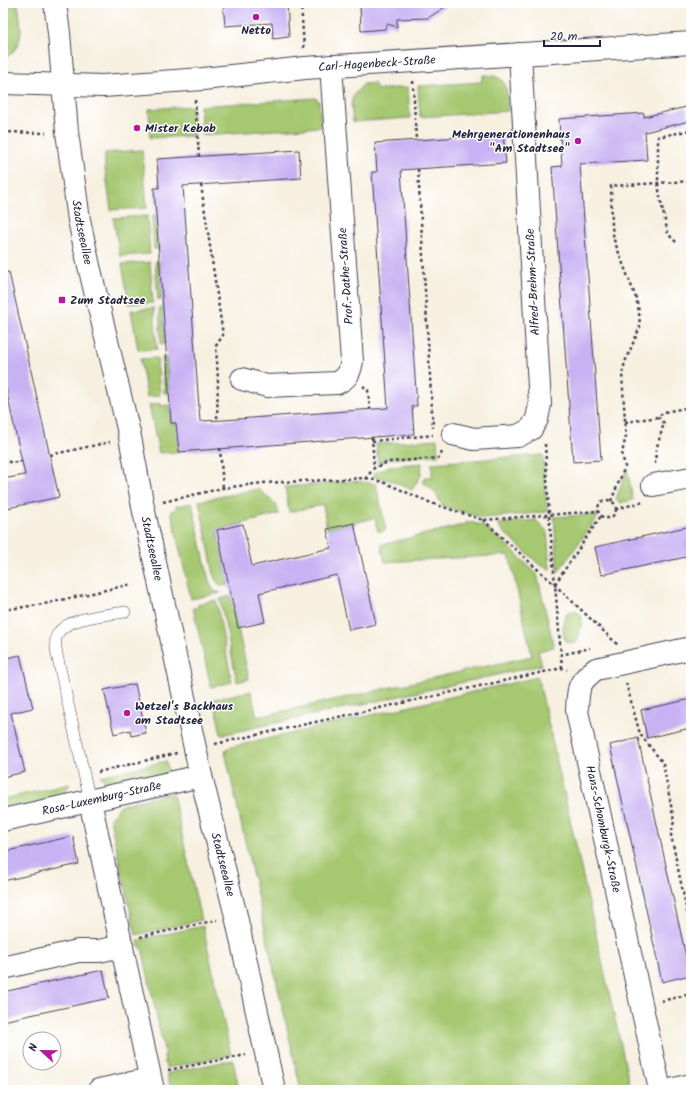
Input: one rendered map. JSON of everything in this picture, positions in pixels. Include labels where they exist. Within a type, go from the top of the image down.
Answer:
[{"type":"street","name":"Stadtseeallee","points":[[55,3],[67,132],[78,212],[89,266],[130,437],[143,507],[201,776],[236,916],[274,1090]]},
{"type":"street","name":"Carl-Hagenbeck-Straße","points":[[3,83],[102,86],[332,66],[691,43]]},
{"type":"street","name":"Alfred-Brehm-Straße","points":[[520,54],[540,404],[537,419]]},
{"type":"street","name":"Prof.-Dathe-Straße","points":[[242,379],[267,386],[337,383],[344,380],[350,373],[352,361],[332,66]]},
{"type":"street","points":[[453,434],[474,439],[518,436],[530,429],[537,419]]},
{"type":"street","points":[[653,485],[691,478]]},
{"type":"street","points":[[585,677],[596,669],[691,648]]},
{"type":"street","name":"Hans-Schomburgk-Straße","points":[[585,677],[578,690],[576,711],[660,1090]]},
{"type":"street","name":"Rosa-Luxemburg-Straße","points":[[3,820],[201,776]]},
{"type":"street","points":[[90,801],[150,1081],[99,1090]]},
{"type":"street","points":[[3,968],[78,951],[99,951],[121,944]]},
{"type":"street","points":[[670,1090],[691,1085]]},
{"type":"lane","points":[[90,801],[57,655],[57,634],[64,627],[76,621],[125,612]]},
{"type":"path","points":[[301,3],[305,68]]},
{"type":"path","points":[[412,61],[416,140]]},
{"type":"path","points":[[194,79],[199,156]]},
{"type":"path","points":[[676,242],[668,234],[661,202],[658,184],[658,137],[691,130]]},
{"type":"path","points":[[3,132],[67,132]]},
{"type":"path","points":[[374,468],[372,439],[433,435],[418,169]]},
{"type":"path","points":[[611,501],[625,467],[622,453],[626,436],[622,374],[625,362],[640,327],[636,298],[614,240],[612,227],[611,186],[691,181]]},
{"type":"path","points":[[201,185],[223,336],[216,346],[218,380],[217,420]]},
{"type":"path","points":[[688,301],[691,298]]},
{"type":"path","points":[[625,422],[658,417],[664,412],[691,407]]},
{"type":"path","points":[[616,509],[642,503],[653,485],[656,450],[664,423],[658,417]]},
{"type":"path","points":[[537,419],[545,443],[560,654]]},
{"type":"path","points":[[366,478],[374,468],[388,462],[439,458],[453,434]]},
{"type":"path","points":[[50,455],[130,437]]},
{"type":"path","points":[[220,448],[223,488]]},
{"type":"path","points":[[3,458],[11,463],[22,461]]},
{"type":"path","points":[[143,507],[223,488],[263,483],[366,478],[383,482],[431,504],[483,520],[598,511]]},
{"type":"path","points":[[606,500],[615,504],[616,509],[615,514],[607,518],[601,516],[598,511],[598,506],[606,500]]},
{"type":"path","points":[[554,584],[601,516]]},
{"type":"path","points":[[483,520],[554,584],[616,643],[640,734],[663,763],[674,821],[671,835],[691,931]]},
{"type":"path","points":[[3,610],[44,604],[132,584]]},
{"type":"path","points":[[84,775],[562,668],[585,677]]},
{"type":"path","points":[[121,944],[236,916]]},
{"type":"path","points":[[641,1005],[691,994]]},
{"type":"path","points":[[150,1081],[266,1051]]},
{"type":"green space","points":[[5,3],[18,3],[21,35],[16,48],[3,60],[3,40],[7,39]]},
{"type":"green space","points":[[483,75],[498,78],[505,85],[507,90],[508,111],[420,117],[418,86],[481,82]]},
{"type":"green space","points":[[374,83],[377,90],[408,87],[410,118],[353,122],[351,105],[355,93],[364,84]]},
{"type":"green space","points":[[316,98],[319,102],[321,127],[202,135],[200,106]]},
{"type":"green space","points":[[192,106],[194,136],[150,138],[149,109]]},
{"type":"green space","points":[[142,150],[147,208],[111,210],[105,168],[105,153]]},
{"type":"green space","points":[[156,215],[159,249],[154,249],[152,216]]},
{"type":"green space","points":[[147,216],[150,254],[120,256],[113,218]]},
{"type":"green space","points":[[159,261],[162,299],[158,300],[155,262]]},
{"type":"green space","points":[[150,262],[153,303],[129,304],[122,264]]},
{"type":"green space","points":[[154,308],[157,349],[138,350],[131,310]]},
{"type":"green space","points":[[159,308],[163,308],[165,344],[161,344]]},
{"type":"green space","points":[[166,357],[169,393],[164,393],[162,358]]},
{"type":"green space","points":[[157,358],[160,395],[147,397],[140,359]]},
{"type":"green space","points":[[161,403],[161,406],[170,405],[171,423],[176,423],[179,452],[159,453],[149,405]]},
{"type":"green space","points":[[437,439],[438,455],[386,459],[378,464],[376,444]]},
{"type":"green space","points":[[543,455],[547,512],[483,518],[443,506],[434,491],[423,482],[425,477],[432,477],[432,463]]},
{"type":"green space","points":[[422,463],[421,475],[412,490],[389,480],[374,476],[374,473],[389,466]]},
{"type":"green space","points":[[627,468],[633,500],[619,503],[616,499]]},
{"type":"green space","points":[[355,481],[376,484],[386,530],[378,532],[375,518],[327,529],[323,505],[289,512],[285,487]]},
{"type":"green space","points":[[258,489],[276,504],[279,514],[217,530],[229,585],[221,586],[215,579],[199,501]]},
{"type":"green space","points":[[192,503],[209,581],[214,591],[221,593],[191,599],[171,511],[176,509],[176,506]]},
{"type":"green space","points":[[595,514],[597,518],[558,572],[554,517]]},
{"type":"green space","points":[[536,520],[547,531],[550,569],[541,566],[498,527],[498,524]]},
{"type":"green space","points":[[466,521],[482,525],[507,545],[537,574],[554,647],[538,651],[542,665],[221,735],[214,699],[251,691],[257,717],[532,656],[509,555],[385,562],[381,545],[467,524]]},
{"type":"green space","points":[[231,596],[249,679],[237,682],[220,599]]},
{"type":"green space","points":[[216,600],[232,682],[211,687],[193,608],[199,607],[198,604]]},
{"type":"green space","points":[[570,611],[578,612],[582,617],[577,642],[571,643],[565,641],[563,633],[564,620]]},
{"type":"green space","points":[[538,677],[631,1090],[301,1090],[225,752],[227,748]]},
{"type":"green space","points":[[166,761],[169,774],[114,784],[107,782],[100,776]]},
{"type":"green space","points":[[70,784],[63,795],[3,813],[3,799]]},
{"type":"green space","points":[[166,794],[173,794],[201,920],[136,935],[110,819],[118,808],[124,804]]},
{"type":"green space","points":[[203,926],[231,1055],[166,1068],[164,1057],[165,1054],[142,948],[139,946],[138,940]]},
{"type":"green space","points":[[233,1060],[239,1090],[171,1090],[167,1073]]},
{"type":"building","name":"Netto","points":[[223,3],[287,3],[289,37],[273,39],[272,23],[225,26]]},
{"type":"building","points":[[360,3],[451,3],[428,18],[397,19],[397,27],[387,24],[385,29],[361,31]]},
{"type":"building","points":[[686,107],[689,121],[645,132],[647,160],[580,164],[601,460],[573,462],[552,167],[562,166],[559,119],[644,113],[644,117]]},
{"type":"building","points":[[503,134],[506,163],[401,170],[417,406],[412,406],[414,434],[179,452],[176,423],[171,423],[154,188],[159,188],[157,159],[299,150],[301,178],[183,186],[200,421],[224,420],[388,408],[372,172],[377,172],[375,143]]},
{"type":"building","points":[[9,272],[59,497],[3,509],[3,479],[25,475],[3,376],[3,273]]},
{"type":"building","points":[[354,523],[376,624],[349,630],[337,575],[259,593],[265,622],[238,628],[217,530],[243,524],[252,566],[331,548],[327,529]]},
{"type":"building","points":[[691,526],[691,556],[601,575],[595,547]]},
{"type":"building","points":[[20,655],[33,708],[11,713],[25,772],[3,777],[3,659]]},
{"type":"building","name":"Wetzel's Backhaus am Stadtsee","points":[[135,684],[146,733],[131,736],[130,730],[114,734],[104,690]]},
{"type":"building","points":[[691,699],[691,728],[647,738],[641,710]]},
{"type":"building","points":[[638,738],[690,975],[662,982],[610,745]]},
{"type":"building","points":[[73,836],[79,864],[3,881],[3,852]]},
{"type":"building","points":[[103,970],[109,998],[3,1021],[3,992]]},
{"type":"place","name":"Netto","points":[[256,17]]},
{"type":"place","name":"Mister Kebab","points":[[137,128]]},
{"type":"place","name":"Mehrgenerationenhaus \"Am Stadtsee\"","points":[[578,141]]},
{"type":"place","name":"Zum Stadtsee","points":[[62,300]]},
{"type":"place","name":"Wetzel's Backhaus am Stadtsee","points":[[127,713]]}]
